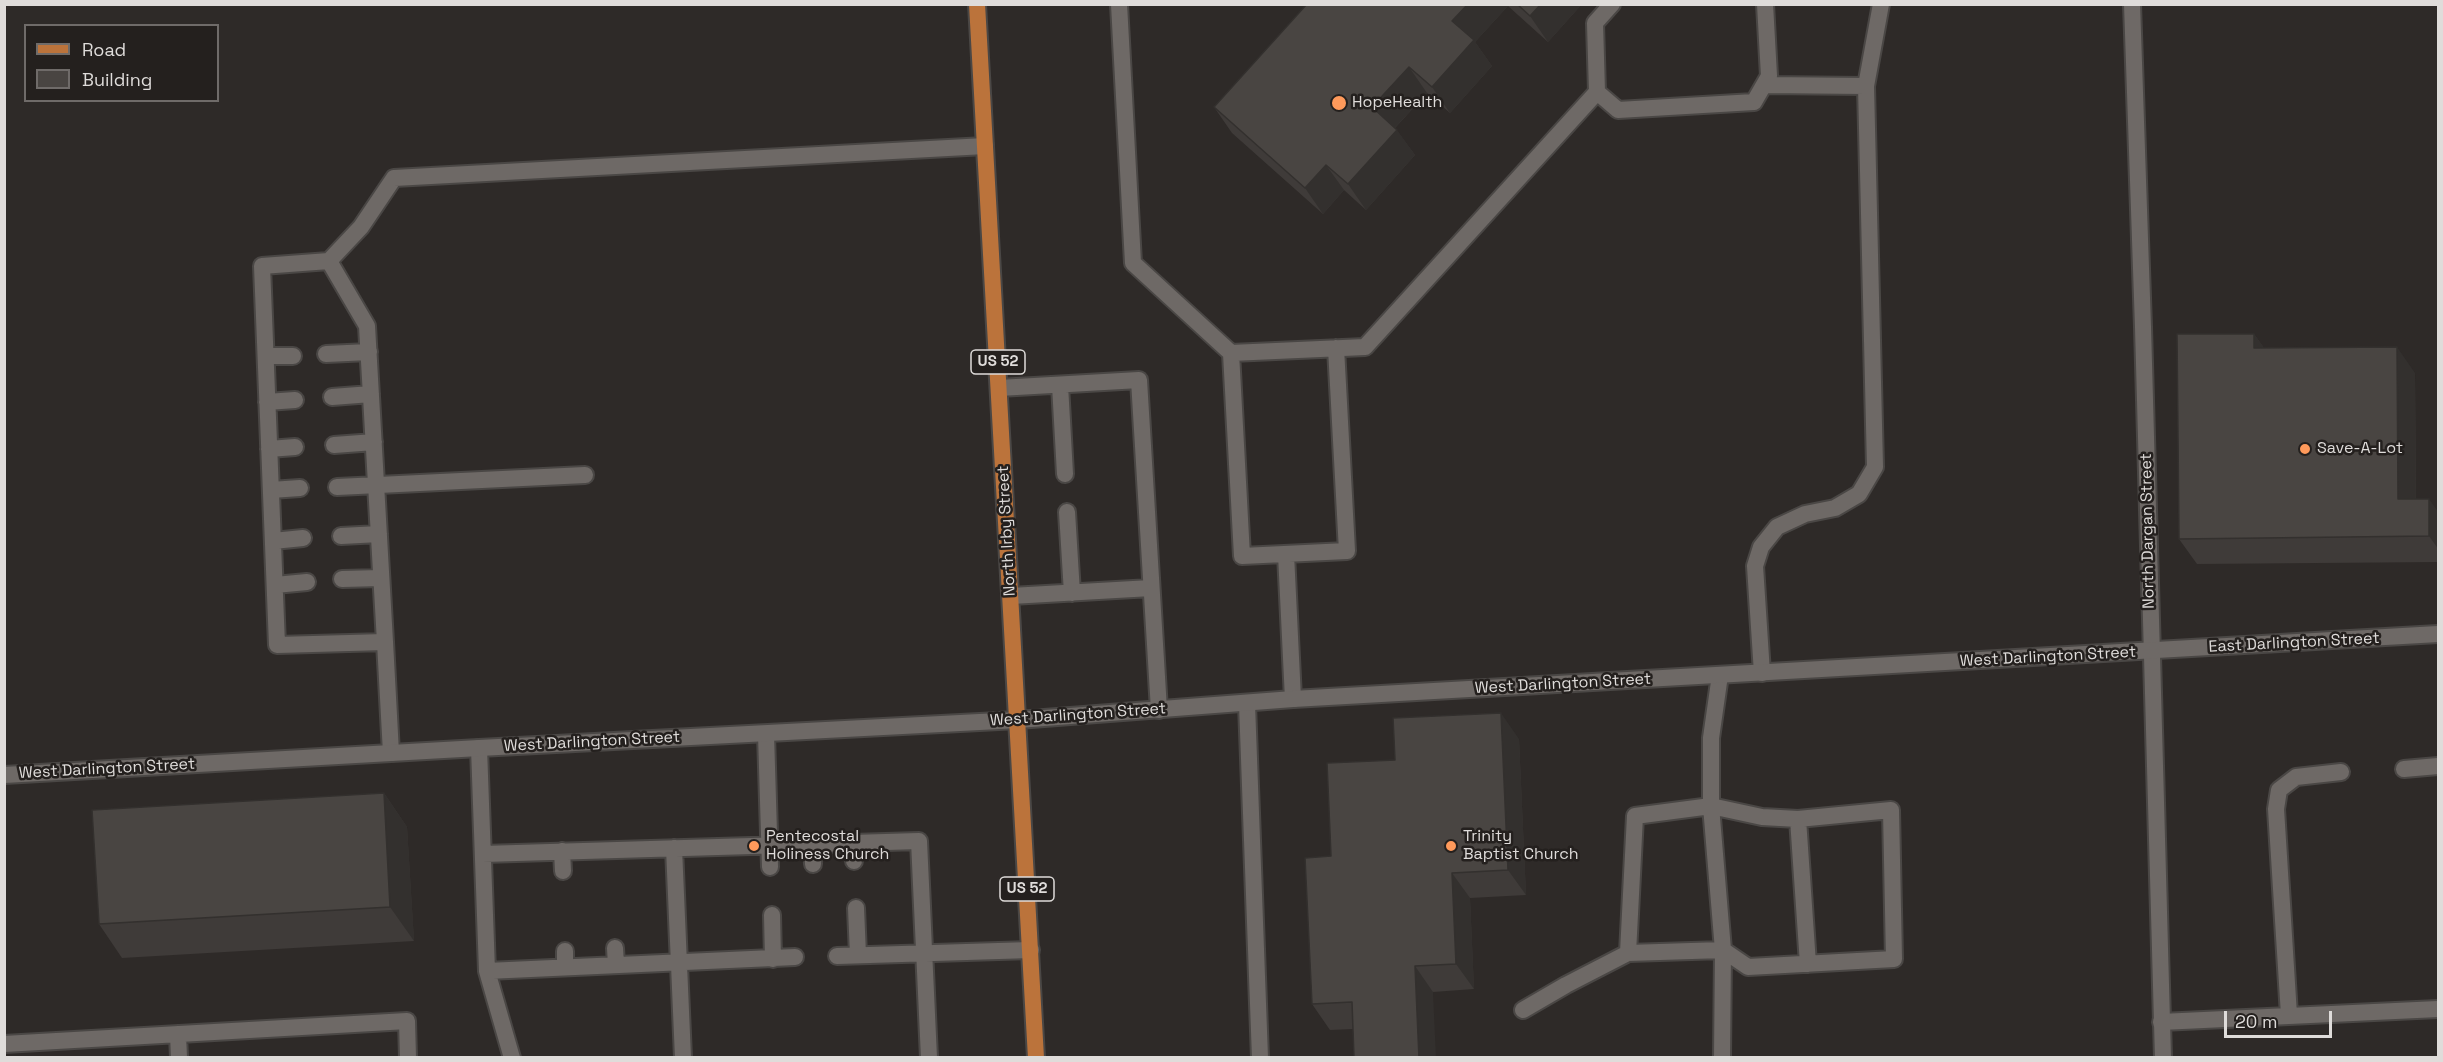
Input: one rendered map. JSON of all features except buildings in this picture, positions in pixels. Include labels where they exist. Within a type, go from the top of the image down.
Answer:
[{"type":"main road","name":"North Irby Street","points":[[978,4],[1036,1058]]},
{"type":"main road","points":[[1119,4],[1133,263],[1232,353],[1242,556],[1347,551],[1336,348]]},
{"type":"main road","points":[[1232,353],[1365,347],[1597,92],[1595,23],[1612,4]]},
{"type":"main road","points":[[1597,92],[1618,110],[1754,102],[1769,76],[1765,4]]},
{"type":"main road","points":[[1762,673],[1755,566],[1761,547],[1777,527],[1805,514],[1835,508],[1859,494],[1875,467],[1866,86],[1881,4]]},
{"type":"main road","name":"North Dargan Street","points":[[2132,4],[2143,315],[2150,651],[2163,1058]]},
{"type":"main road","points":[[1765,86],[1866,86]]},
{"type":"main road","points":[[385,642],[278,645],[262,266],[329,261],[361,227],[394,178],[986,146]]},
{"type":"main road","points":[[329,261],[367,326],[391,753]]},
{"type":"main road","points":[[326,354],[369,352]]},
{"type":"main road","points":[[266,356],[293,356]]},
{"type":"main road","points":[[999,388],[1139,380],[1159,710]]},
{"type":"main road","points":[[1060,385],[1065,474]]},
{"type":"main road","points":[[332,397],[371,394]]},
{"type":"main road","points":[[267,402],[294,400]]},
{"type":"main road","points":[[334,445],[374,442]]},
{"type":"main road","points":[[269,449],[295,447]]},
{"type":"main road","points":[[337,486],[585,475]]},
{"type":"main road","points":[[272,490],[300,488]]},
{"type":"main road","points":[[1067,512],[1072,593]]},
{"type":"main road","points":[[341,536],[379,534]]},
{"type":"main road","points":[[273,541],[303,538]]},
{"type":"main road","points":[[1286,554],[1293,699]]},
{"type":"main road","points":[[342,579],[381,578]]},
{"type":"main road","points":[[275,585],[307,582]]},
{"type":"main road","points":[[1011,596],[1151,588]]},
{"type":"main road","name":"East Darlington Street","points":[[2150,651],[2439,634]]},
{"type":"main road","name":"West Darlington Street","points":[[4,775],[1018,720],[1293,699],[2150,651]]},
{"type":"main road","points":[[1719,675],[1711,738],[1711,806],[1722,950],[1722,1058]]},
{"type":"main road","points":[[1246,704],[1260,1058]]},
{"type":"main road","points":[[765,734],[770,867]]},
{"type":"main road","points":[[479,748],[487,971],[512,1058]]},
{"type":"main road","points":[[2404,769],[2439,766]]},
{"type":"main road","points":[[2289,1015],[2276,808],[2279,790],[2296,777],[2341,772]]},
{"type":"main road","points":[[1523,1010],[1628,953],[1722,950],[1748,967],[1894,959],[1891,810],[1798,819],[1762,817],[1711,806],[1635,816],[1628,953]]},
{"type":"main road","points":[[1798,819],[1808,964]]},
{"type":"main road","points":[[483,854],[919,841],[929,1058]]},
{"type":"main road","points":[[854,843],[854,861]]},
{"type":"main road","points":[[812,844],[813,864]]},
{"type":"main road","points":[[674,848],[683,1058]]},
{"type":"main road","points":[[612,850],[612,868]]},
{"type":"main road","points":[[562,851],[563,871]]},
{"type":"main road","points":[[856,908],[858,955]]},
{"type":"main road","points":[[771,915],[773,959]]},
{"type":"main road","points":[[615,948],[616,965]]},
{"type":"main road","points":[[837,956],[1030,950]]},
{"type":"main road","points":[[487,971],[565,959],[616,965],[795,957]]},
{"type":"main road","points":[[2162,1022],[2439,1009]]},
{"type":"main road","points":[[4,1044],[407,1021],[408,1058]]},
{"type":"main road","points":[[178,1034],[179,1058]]},
{"type":"place","name":"HopeHealth","points":[[1339,103]]},
{"type":"place","name":"Save-A-Lot","points":[[2305,449]]},
{"type":"place","name":"Pentecostal Holiness Church","points":[[754,846]]},
{"type":"place","name":"Trinity Baptist Church","points":[[1451,846]]}]
